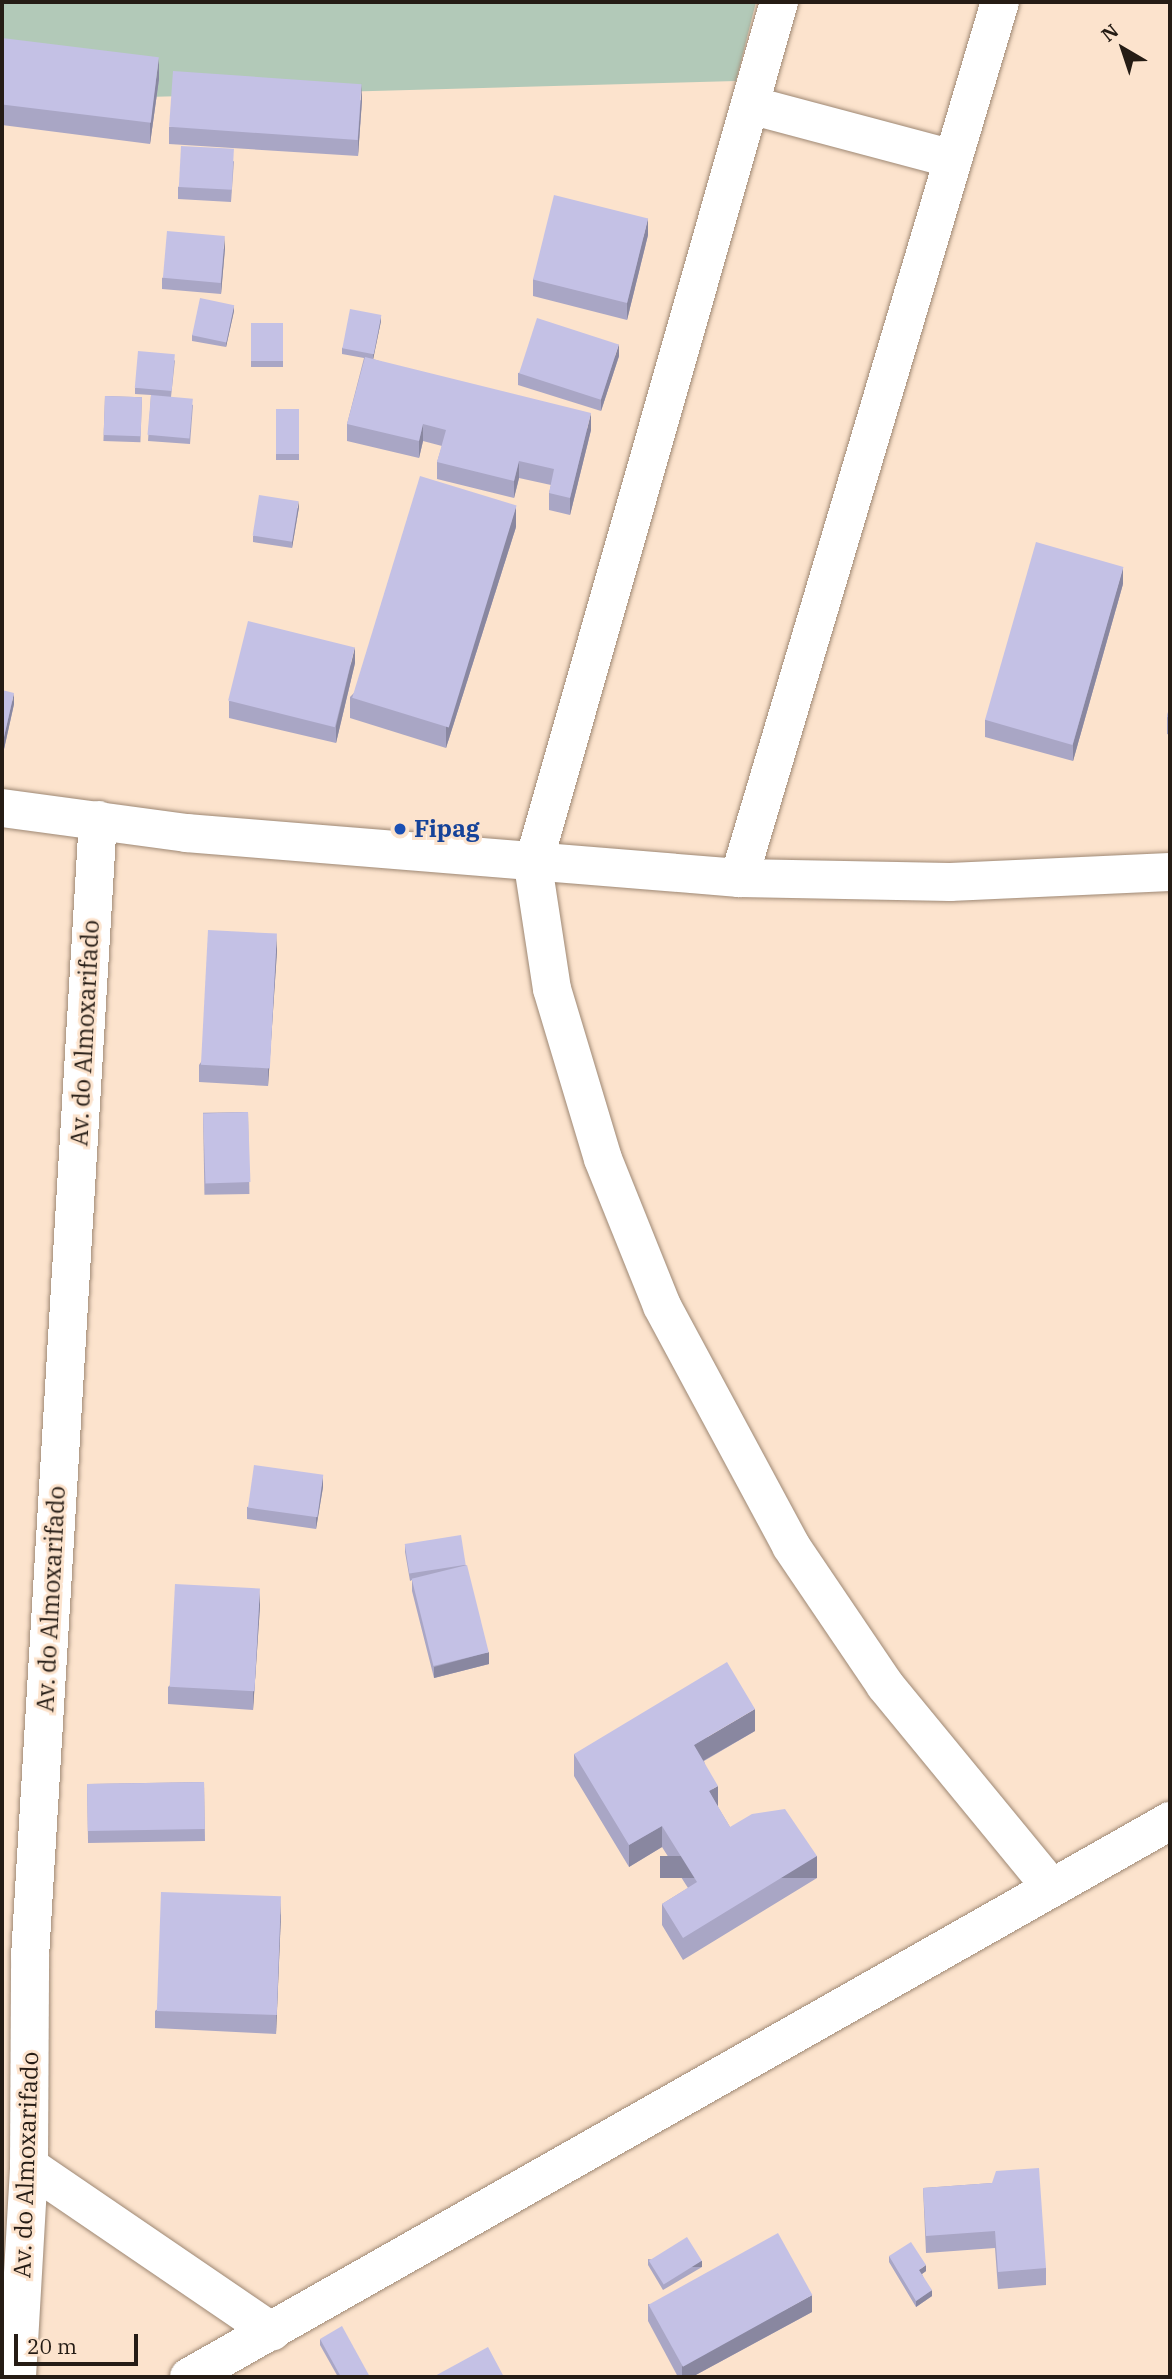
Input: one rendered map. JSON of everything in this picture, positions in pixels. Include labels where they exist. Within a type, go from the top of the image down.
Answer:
[{"type":"street","points":[[779,2],[533,865],[560,1015],[603,1159],[662,1306],[799,1558],[885,1685],[1050,1886]]},
{"type":"street","points":[[738,878],[1000,2]]},
{"type":"street","points":[[750,105],[953,159]]},
{"type":"street","points":[[2,808],[186,833],[533,865],[738,878],[950,882],[1170,872]]},
{"type":"street","name":"Av. do Almoxarifado","points":[[17,2377],[29,2166],[16,1951],[98,820]]},
{"type":"street","points":[[189,2377],[1050,1886],[1170,1821]]},
{"type":"street","points":[[29,2166],[272,2332]]},
{"type":"green space","points":[[2,2],[756,2],[736,81],[2,101]]},
{"type":"building","points":[[2,38],[159,57],[151,123],[2,104]]},
{"type":"building","points":[[173,71],[362,84],[358,140],[169,127]]},
{"type":"building","points":[[181,146],[234,149],[232,190],[179,187]]},
{"type":"building","points":[[554,195],[648,218],[627,303],[533,279]]},
{"type":"building","points":[[167,231],[225,236],[221,283],[163,278]]},
{"type":"building","points":[[200,298],[234,305],[226,342],[192,335]]},
{"type":"building","points":[[350,309],[381,315],[374,354],[342,348]]},
{"type":"building","points":[[537,318],[619,345],[601,400],[519,373]]},
{"type":"building","points":[[251,323],[283,323],[283,361],[251,361]]},
{"type":"building","points":[[138,351],[175,354],[172,391],[135,388]]},
{"type":"building","points":[[365,357],[591,413],[570,498],[549,493],[554,469],[519,461],[514,481],[437,462],[446,430],[423,424],[419,441],[347,424]]},
{"type":"building","points":[[151,395],[193,399],[189,439],[148,435]]},
{"type":"building","points":[[105,396],[142,397],[141,436],[104,435]]},
{"type":"building","points":[[276,409],[299,409],[299,454],[276,454]]},
{"type":"building","points":[[420,476],[517,506],[449,727],[352,698]]},
{"type":"building","points":[[259,495],[299,501],[292,542],[253,535]]},
{"type":"building","points":[[1036,542],[1123,567],[1072,745],[985,720]]},
{"type":"building","points":[[248,621],[355,648],[335,727],[228,701]]},
{"type":"building","points":[[2,690],[14,693],[4,737],[2,737]]},
{"type":"building","points":[[208,930],[277,934],[270,1068],[201,1065]]},
{"type":"building","points":[[248,1112],[250,1182],[205,1184],[203,1114]]},
{"type":"building","points":[[254,1465],[323,1475],[317,1517],[248,1508]]},
{"type":"building","points":[[461,1535],[466,1565],[409,1574],[405,1544]]},
{"type":"building","points":[[467,1565],[489,1652],[433,1666],[412,1579]]},
{"type":"building","points":[[175,1584],[260,1588],[254,1691],[170,1687]]},
{"type":"building","points":[[727,1662],[755,1709],[694,1745],[718,1786],[709,1791],[730,1827],[752,1814],[785,1809],[817,1856],[683,1938],[662,1904],[697,1882],[662,1826],[629,1845],[574,1754]]},
{"type":"building","points":[[204,1782],[205,1829],[88,1831],[87,1784]]},
{"type":"building","points":[[161,1892],[281,1896],[277,2015],[157,2011]]},
{"type":"building","points":[[1039,2168],[1046,2268],[998,2272],[995,2231],[926,2236],[923,2188],[992,2183],[996,2171]]},
{"type":"building","points":[[778,2233],[812,2295],[683,2367],[649,2305]]},
{"type":"building","points":[[687,2237],[702,2261],[664,2285],[649,2261]]},
{"type":"building","points":[[911,2242],[926,2265],[919,2270],[932,2290],[916,2301],[889,2256]]},
{"type":"building","points":[[342,2326],[370,2377],[341,2377],[320,2339]]},
{"type":"building","points":[[488,2347],[504,2377],[433,2377]]},
{"type":"place","name":"Fipag","points":[[400,829]]}]
